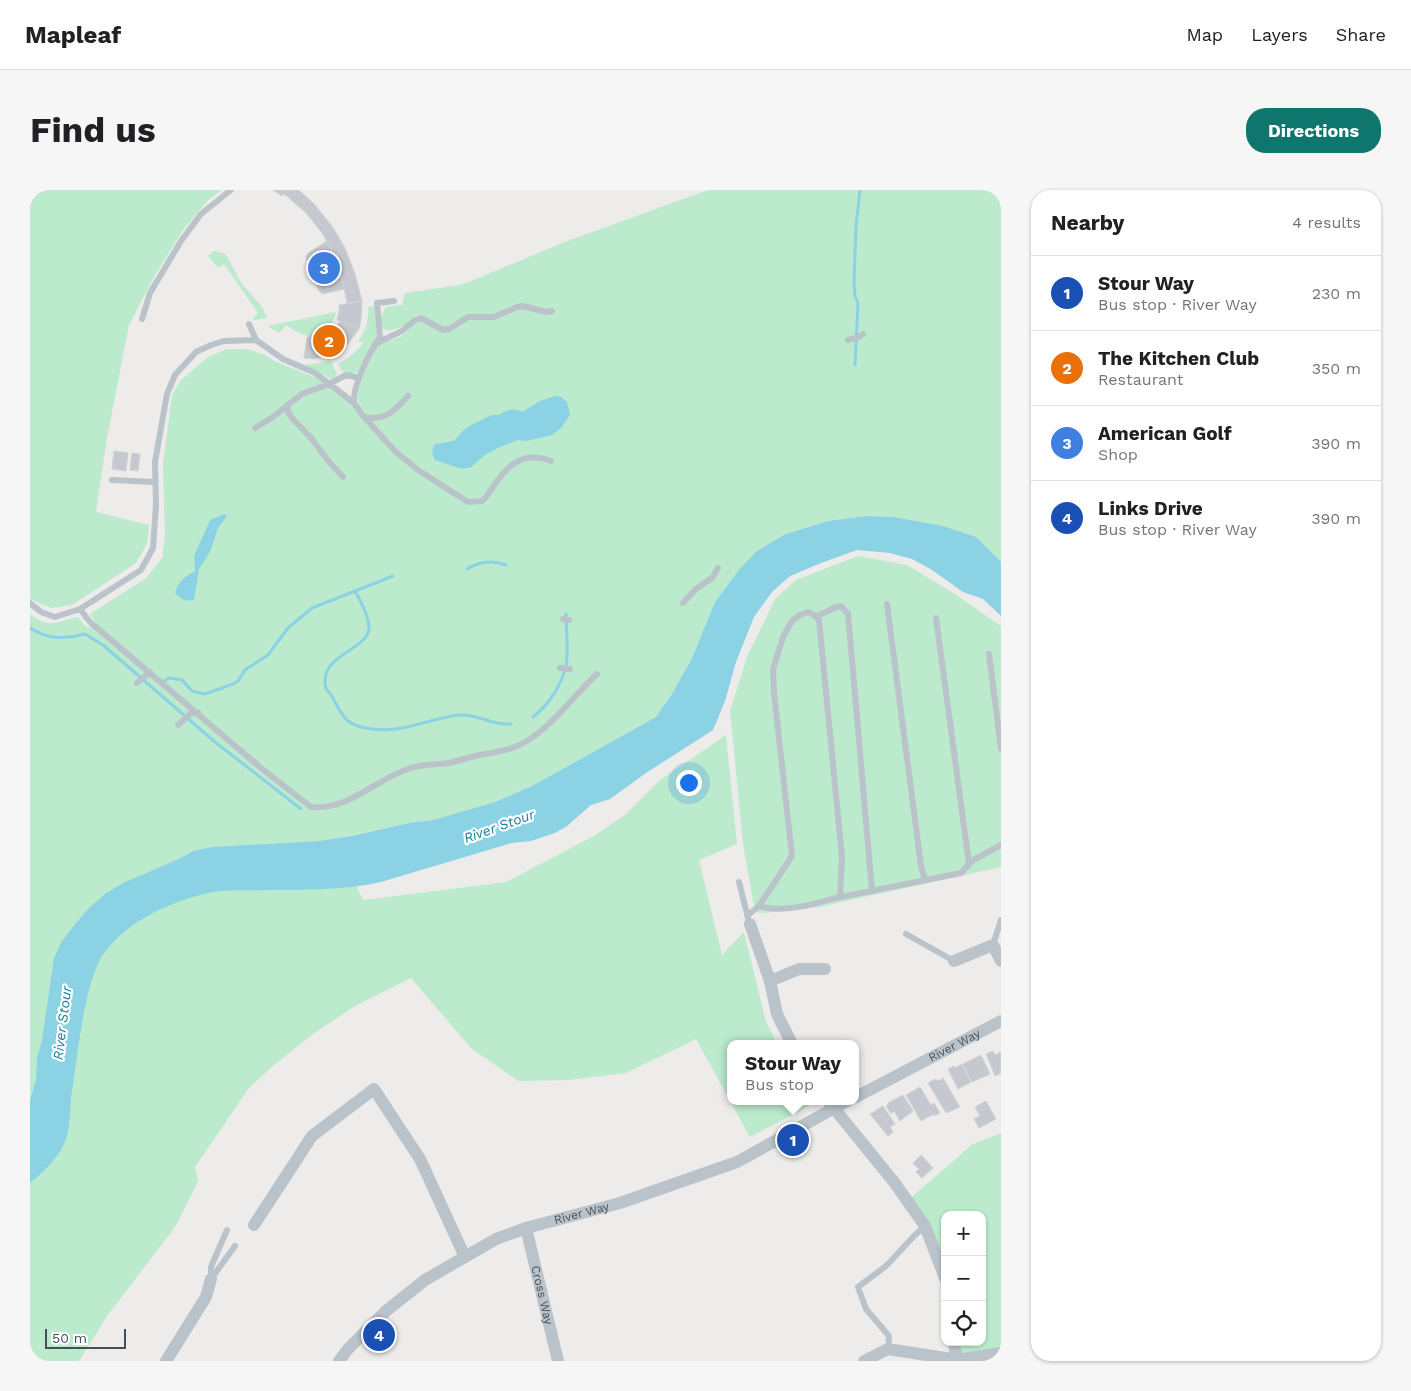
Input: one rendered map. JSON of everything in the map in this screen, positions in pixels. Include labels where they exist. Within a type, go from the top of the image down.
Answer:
[{"type":"street","points":[[749,920],[770,981],[777,1014],[790,1040]]},
{"type":"street","points":[[954,961],[993,945],[1001,961]]},
{"type":"street","points":[[770,981],[799,969],[825,969]]},
{"type":"street","name":"River Way","points":[[859,1095],[1001,1021]]},
{"type":"street","points":[[254,1225],[312,1136],[374,1089],[420,1159],[465,1256]]},
{"type":"street","points":[[831,1105],[894,1182],[925,1226],[941,1268]]},
{"type":"street","name":"River Way","points":[[339,1361],[348,1349],[386,1311],[425,1280],[465,1256],[496,1240],[526,1228],[620,1203],[737,1162],[831,1105]]},
{"type":"street","name":"Cross Way","points":[[526,1228],[558,1361]]},
{"type":"street","points":[[166,1361],[206,1298],[211,1279]]},
{"type":"street","points":[[954,1346],[958,1360]]},
{"type":"street","points":[[864,1361],[888,1349],[958,1360],[1001,1353]]},
{"type":"lane","points":[[142,319],[150,293],[181,241],[202,214],[230,190]]},
{"type":"lane","points":[[354,403],[359,378],[369,353],[380,338],[377,303],[394,301]]},
{"type":"lane","points":[[375,344],[402,331],[415,320],[421,318],[443,330],[449,329],[468,317],[494,317],[516,307],[523,306],[546,312],[552,311]]},
{"type":"lane","points":[[249,324],[256,340],[283,359],[315,373],[354,403],[363,416],[396,452],[432,480],[468,502],[482,501],[486,498],[505,470],[516,463],[538,456],[551,461]]},
{"type":"lane","points":[[848,340],[863,334]]},
{"type":"lane","points":[[30,604],[41,612],[55,617],[80,609],[141,570],[153,548],[156,505],[155,462],[167,394],[175,375],[196,352],[211,345],[224,341],[256,340]]},
{"type":"lane","points":[[255,428],[302,394],[329,384],[346,375],[359,378]]},
{"type":"lane","points":[[363,416],[372,419],[390,414],[408,396]]},
{"type":"lane","points":[[288,405],[288,412],[292,418],[343,477]]},
{"type":"lane","points":[[112,480],[155,482]]},
{"type":"lane","points":[[683,604],[696,589],[712,578],[718,568]]},
{"type":"lane","points":[[887,604],[924,880]]},
{"type":"lane","points":[[816,617],[842,606],[848,614],[872,891]]},
{"type":"lane","points":[[80,609],[90,622],[311,808],[341,804],[373,785],[409,769],[449,763],[476,755],[498,753],[514,748],[545,727],[597,674]]},
{"type":"lane","points":[[749,920],[792,856],[773,669],[783,637],[792,621],[808,612],[819,620],[842,857],[840,897]]},
{"type":"lane","points":[[936,618],[970,864]]},
{"type":"lane","points":[[989,654],[1001,749]]},
{"type":"lane","points":[[560,668],[570,669]]},
{"type":"lane","points":[[137,683],[150,672]]},
{"type":"lane","points":[[178,725],[190,714],[198,712]]},
{"type":"lane","points":[[759,906],[766,908],[811,905],[840,897],[961,873],[970,864],[1001,845]]},
{"type":"lane","points":[[738,882],[749,920]]},
{"type":"lane","points":[[993,945],[1001,920]]},
{"type":"lane","points":[[906,934],[954,961]]},
{"type":"lane","points":[[888,1349],[889,1336],[866,1309],[858,1288],[886,1266],[925,1226]]},
{"type":"lane","points":[[211,1279],[211,1267],[227,1230]]},
{"type":"lane","points":[[211,1279],[235,1246]]},
{"type":"green space","points":[[30,190],[221,190],[207,201],[183,230],[155,275],[129,325],[107,438],[96,512],[149,525],[147,544],[136,563],[72,605],[51,608],[30,599]]},
{"type":"green space","points":[[708,190],[1001,190],[1001,562],[943,526],[894,517],[866,516],[828,521],[786,534],[738,571],[715,602],[692,658],[672,694],[656,717],[532,786],[495,802],[433,820],[409,823],[334,839],[363,900],[506,882],[594,836],[625,815],[659,781],[726,735],[737,844],[699,860],[722,955],[744,932],[766,1022],[775,1040],[727,1040],[727,1096],[696,1039],[626,1073],[569,1080],[518,1081],[471,1048],[411,978],[355,1006],[313,1034],[249,1088],[195,1167],[198,1182],[175,1227],[107,1316],[79,1361],[30,1361],[30,614],[43,622],[49,623],[78,617],[87,628],[96,623],[90,614],[146,578],[162,558],[165,535],[163,463],[172,395],[181,380],[208,357],[227,349],[247,349],[266,355],[274,361],[322,380],[335,393],[359,407],[357,396],[374,350],[378,345],[402,336],[416,321],[425,322],[427,318],[416,315],[397,329],[383,329],[380,318],[386,307],[402,305],[405,293],[460,285],[565,242]]},
{"type":"green space","points":[[214,251],[226,255],[242,284],[262,307],[267,318],[254,320],[253,318],[258,313],[224,264],[218,268],[208,256]]},
{"type":"green space","points":[[374,306],[377,338],[370,347],[360,370],[353,374],[341,371],[338,364],[352,355],[363,344],[359,340],[364,332],[368,307]]},
{"type":"green space","points":[[336,312],[330,325],[317,329],[320,337],[302,334],[286,325],[279,333],[268,326]]},
{"type":"green space","points":[[331,361],[337,374],[331,379],[315,370],[300,366]]},
{"type":"green space","points":[[858,556],[907,565],[955,594],[1001,626],[1001,867],[819,907],[763,913],[755,912],[743,844],[730,711],[747,657],[775,599],[796,580]]},
{"type":"green space","points":[[732,1105],[809,1106],[750,1137]]},
{"type":"green space","points":[[1001,1133],[1001,1353],[958,1360],[954,1346],[986,1346],[986,1211],[941,1211],[941,1270],[907,1201],[973,1144]]},
{"type":"water","points":[[555,396],[561,397],[567,402],[570,415],[561,428],[552,435],[526,441],[518,440],[502,446],[486,454],[471,467],[462,469],[435,460],[432,452],[435,444],[454,441],[464,430],[492,415],[500,415],[505,411],[511,410],[522,412],[540,401]]},
{"type":"water","points":[[224,514],[227,516],[218,528],[210,552],[199,569],[194,600],[184,600],[175,593],[178,585],[195,571],[194,556],[210,520]]},
{"type":"water","name":"River Stour","points":[[866,516],[894,517],[943,526],[976,537],[1001,562],[1001,616],[983,599],[963,592],[932,570],[912,559],[890,553],[857,550],[790,576],[772,592],[754,617],[736,662],[725,701],[713,730],[646,773],[610,799],[591,805],[567,826],[555,833],[531,841],[512,843],[381,882],[353,887],[217,891],[160,909],[136,923],[114,941],[98,964],[82,1022],[65,1143],[52,1162],[30,1183],[30,1100],[36,1080],[37,1059],[42,1040],[54,958],[62,941],[76,923],[105,894],[123,883],[193,851],[212,847],[320,841],[351,836],[409,823],[433,820],[495,802],[532,786],[656,717],[672,694],[692,658],[715,602],[738,571],[757,551],[786,534],[828,521]]},
{"type":"building","points":[[273,190],[299,190],[315,205],[332,226],[345,248],[355,274],[362,301],[347,303],[342,278],[334,254],[322,233],[307,214],[288,197],[284,194],[282,196]]},
{"type":"building","points":[[327,241],[334,254],[345,289],[323,294],[319,291],[306,257],[308,253]]},
{"type":"building","points":[[362,301],[359,329],[337,320],[339,305]]},
{"type":"building","points":[[340,321],[359,329],[347,345],[341,351],[332,355],[313,359],[304,358],[307,337],[325,336]]},
{"type":"building","points":[[114,451],[128,453],[126,471],[112,469]]},
{"type":"building","points":[[132,453],[140,454],[138,471],[130,470]]},
{"type":"building","points":[[993,1051],[995,1055],[1001,1052],[1001,1073],[995,1076],[986,1054]]},
{"type":"building","points":[[981,1055],[990,1074],[972,1082],[963,1064]]},
{"type":"building","points":[[962,1064],[971,1082],[958,1089],[948,1069]]},
{"type":"building","points":[[943,1078],[960,1107],[946,1113],[928,1083],[935,1079],[939,1081]]},
{"type":"building","points":[[920,1087],[931,1105],[934,1103],[940,1113],[921,1121],[906,1095]]},
{"type":"building","points":[[903,1095],[913,1111],[900,1121],[894,1111],[891,1114],[886,1106]]},
{"type":"building","points":[[986,1101],[996,1119],[979,1128],[974,1119],[980,1116],[975,1107]]},
{"type":"building","points":[[883,1106],[895,1124],[890,1127],[893,1132],[888,1136],[870,1114]]},
{"type":"building","points":[[921,1155],[933,1168],[922,1178],[916,1172],[919,1169],[913,1163]]},
{"type":"waterway","points":[[855,365],[858,303],[855,296],[854,283],[856,226],[860,190]]},
{"type":"waterway","points":[[467,569],[486,562],[506,565]]},
{"type":"waterway","points":[[164,681],[169,678],[182,680],[192,691],[205,694],[233,684],[238,681],[245,670],[268,655],[288,628],[312,608],[393,576]]},
{"type":"waterway","points":[[355,591],[368,618],[369,628],[361,642],[335,660],[325,677],[326,689],[347,720],[362,727],[382,730],[391,730],[461,715],[511,724]]},
{"type":"waterway","points":[[533,717],[551,698],[564,674],[567,652],[566,614]]},
{"type":"waterway","points":[[30,628],[43,635],[57,637],[85,634],[103,645],[215,742],[301,809]]},
{"type":"place","name":"American Golf","points":[[324,268]]},
{"type":"place","name":"The Kitchen Club","points":[[329,341]]},
{"type":"place","name":"Stour Way","points":[[793,1140]]},
{"type":"place","name":"Links Drive","points":[[379,1335]]}]
